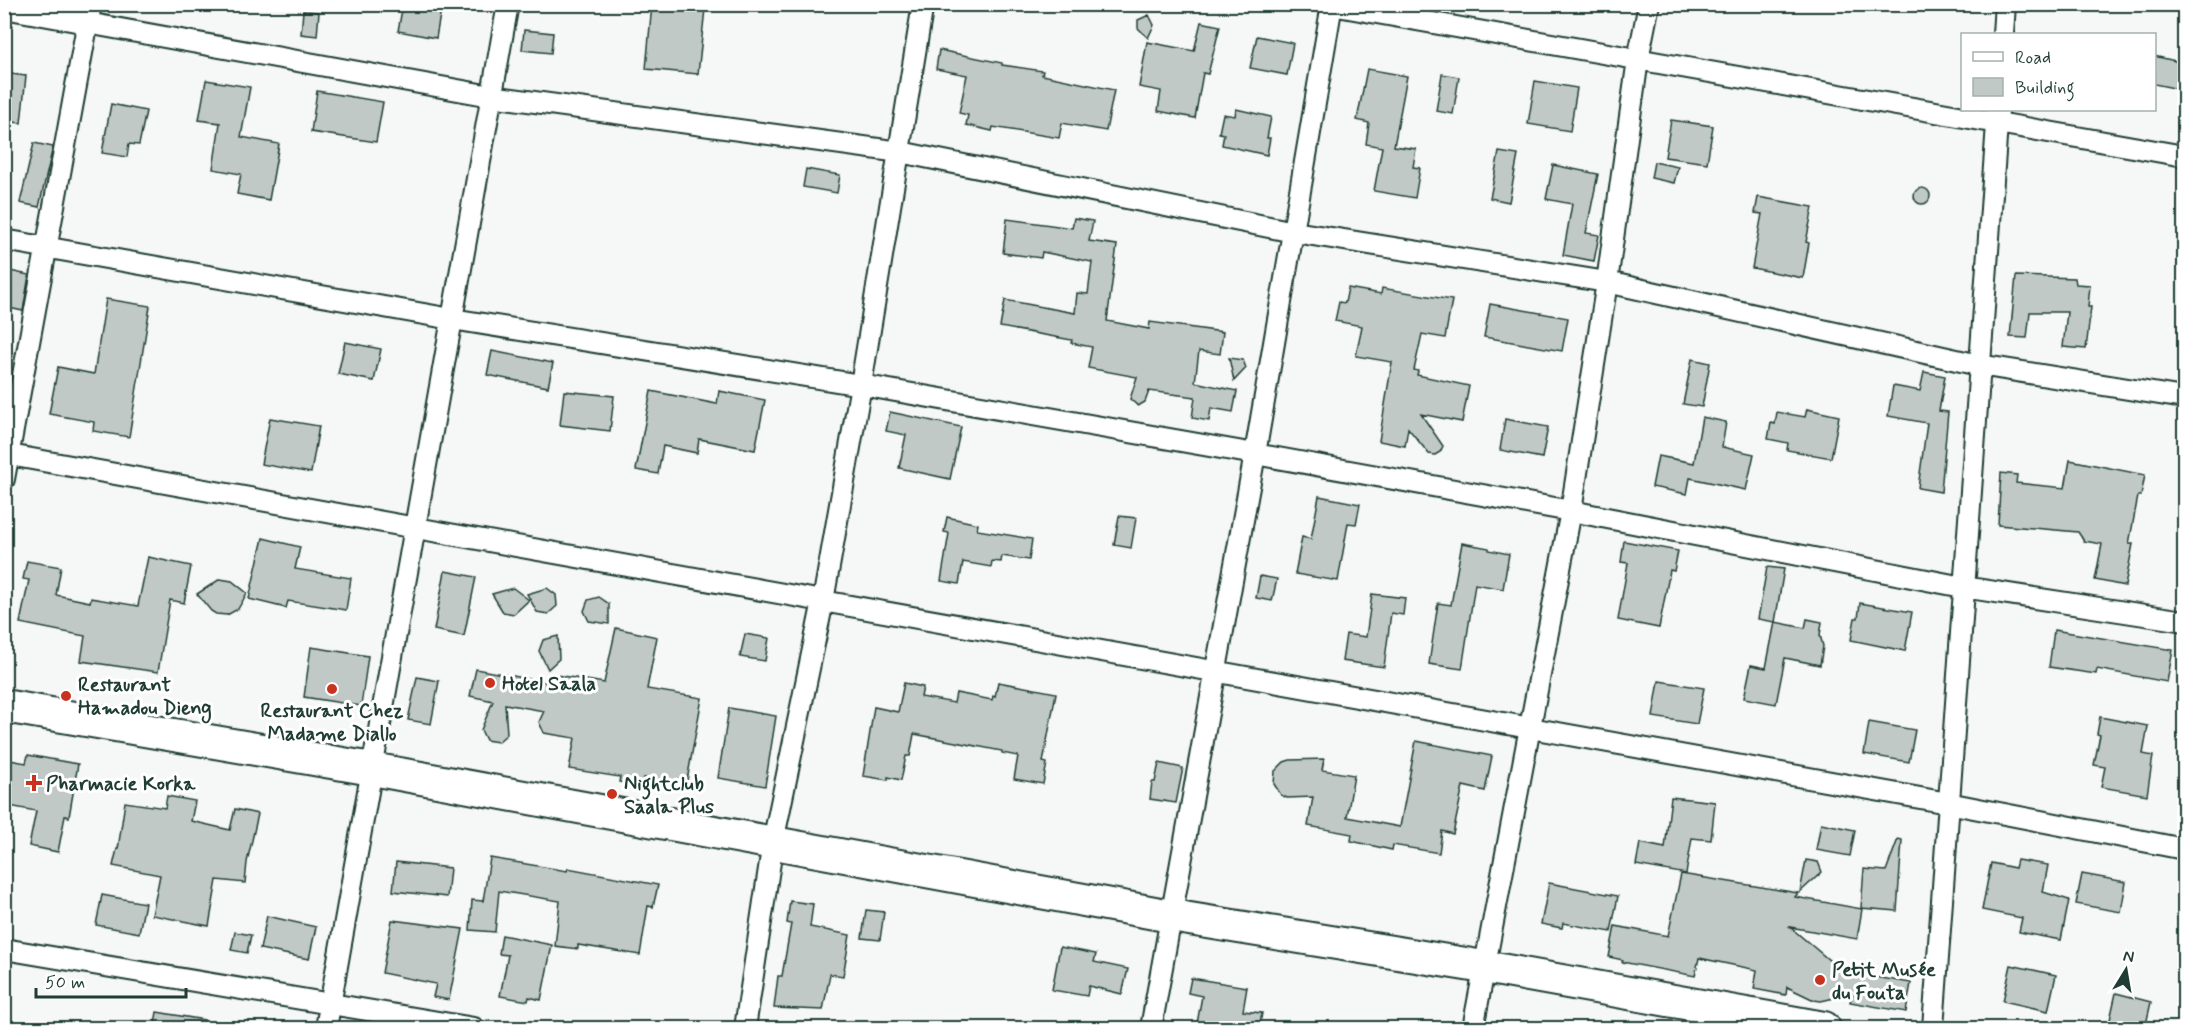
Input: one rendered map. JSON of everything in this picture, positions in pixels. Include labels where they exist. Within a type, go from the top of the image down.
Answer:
[{"type":"highway","points":[[4,706],[372,769],[1171,916],[1484,967],[1824,1029]]},
{"type":"street","points":[[327,1029],[508,4]]},
{"type":"street","points":[[745,1029],[773,842],[823,601],[923,4]]},
{"type":"street","points":[[1473,1029],[1532,728],[1571,512],[1607,282],[1638,59],[1649,4]]},
{"type":"street","points":[[2003,33],[2005,4]]},
{"type":"street","points":[[1151,1029],[1294,232],[1330,5],[1638,59],[1961,110]]},
{"type":"street","points":[[4,8],[89,14],[491,96],[900,152],[1294,232],[1607,282],[1979,365],[2184,398]]},
{"type":"street","points":[[4,479],[6,455],[89,14]]},
{"type":"street","points":[[1966,111],[2184,156]]},
{"type":"street","points":[[1932,1029],[1997,116]]},
{"type":"street","points":[[4,240],[452,319],[861,385],[1255,454],[1964,587],[2184,621]]},
{"type":"street","points":[[6,455],[1948,803],[2184,849]]},
{"type":"street","points":[[4,949],[474,1029]]},
{"type":"building","points":[[403,4],[441,9],[436,38],[398,31]]},
{"type":"building","points":[[652,4],[705,9],[698,74],[646,69]]},
{"type":"building","points":[[303,11],[319,12],[317,36],[301,34]]},
{"type":"building","points":[[1149,15],[1154,25],[1148,38],[1138,28],[1138,20]]},
{"type":"building","points":[[1201,22],[1220,26],[1208,74],[1203,73],[1195,118],[1158,111],[1161,91],[1139,87],[1147,42],[1194,51]]},
{"type":"building","points":[[524,30],[553,33],[551,53],[522,50]]},
{"type":"building","points":[[1257,36],[1293,43],[1287,75],[1250,68]]},
{"type":"building","points":[[939,50],[1002,63],[1002,65],[1043,71],[1042,75],[1114,90],[1106,131],[1062,123],[1059,138],[993,127],[992,131],[966,125],[968,115],[959,113],[967,75],[936,69]]},
{"type":"building","points":[[2156,56],[2184,63],[2184,90],[2156,84]]},
{"type":"building","points":[[1367,69],[1407,76],[1394,146],[1416,149],[1413,167],[1420,168],[1415,198],[1374,191],[1382,147],[1366,144],[1369,123],[1357,120]]},
{"type":"building","points":[[4,73],[26,76],[21,123],[4,121]]},
{"type":"building","points":[[1442,74],[1459,77],[1453,114],[1436,111]]},
{"type":"building","points":[[206,80],[250,87],[241,137],[279,144],[269,200],[237,194],[241,174],[213,169],[220,123],[199,120]]},
{"type":"building","points":[[1535,81],[1577,88],[1570,131],[1528,124]]},
{"type":"building","points":[[317,91],[383,102],[376,142],[311,132]]},
{"type":"building","points":[[111,104],[146,111],[139,145],[129,144],[127,157],[102,153]]},
{"type":"building","points":[[1236,109],[1271,117],[1267,155],[1222,145],[1224,134],[1219,133],[1223,114],[1235,116]]},
{"type":"building","points":[[1671,120],[1713,126],[1707,163],[1665,157]]},
{"type":"building","points":[[34,143],[53,147],[39,207],[20,203]]},
{"type":"building","points":[[1499,152],[1518,155],[1509,202],[1490,198]]},
{"type":"building","points":[[1654,162],[1678,167],[1674,183],[1651,178]]},
{"type":"building","points":[[1553,165],[1598,174],[1586,233],[1599,235],[1594,261],[1563,255],[1572,204],[1546,199]]},
{"type":"building","points":[[806,169],[840,175],[837,193],[803,187]]},
{"type":"building","points":[[1919,188],[1925,188],[1930,196],[1928,202],[1919,204],[1914,199],[1914,193]]},
{"type":"building","points":[[1758,197],[1813,207],[1806,242],[1809,243],[1803,278],[1752,268],[1762,214],[1755,213]]},
{"type":"building","points":[[1074,218],[1093,221],[1089,241],[1117,245],[1107,321],[1149,329],[1150,322],[1223,332],[1220,354],[1199,351],[1195,382],[1237,391],[1233,412],[1211,408],[1209,421],[1192,418],[1195,397],[1149,391],[1145,402],[1138,406],[1130,399],[1137,377],[1088,368],[1092,347],[1071,343],[1072,340],[1000,327],[1005,300],[1075,313],[1077,293],[1088,294],[1092,262],[1042,252],[1041,258],[1003,253],[1007,219],[1072,228]]},
{"type":"building","points":[[10,271],[29,275],[23,311],[4,307]]},
{"type":"building","points":[[2016,276],[2075,278],[2076,284],[2090,285],[2088,307],[2091,307],[2086,349],[2063,347],[2067,312],[2030,312],[2027,338],[2010,337]]},
{"type":"building","points":[[1348,288],[1381,294],[1382,288],[1452,300],[1445,338],[1422,334],[1414,370],[1418,371],[1417,375],[1469,386],[1462,422],[1421,414],[1443,446],[1435,455],[1429,454],[1408,428],[1405,446],[1379,441],[1392,362],[1356,356],[1362,326],[1335,321],[1339,302],[1345,303]]},
{"type":"building","points":[[106,299],[150,306],[129,437],[93,431],[94,422],[49,414],[58,367],[94,374]]},
{"type":"building","points":[[1490,304],[1568,318],[1562,351],[1484,337]]},
{"type":"building","points":[[345,342],[381,349],[374,381],[338,374]]},
{"type":"building","points":[[492,351],[553,363],[548,387],[487,375]]},
{"type":"building","points":[[1229,358],[1243,360],[1246,368],[1234,381]]},
{"type":"building","points":[[1692,359],[1710,363],[1702,407],[1683,404]]},
{"type":"building","points":[[1924,372],[1945,376],[1939,411],[1948,412],[1941,492],[1918,488],[1927,423],[1888,416],[1893,386],[1920,391]]},
{"type":"building","points":[[564,391],[614,396],[610,431],[560,425]]},
{"type":"building","points":[[651,391],[717,404],[719,391],[765,400],[755,450],[699,439],[697,453],[663,446],[658,474],[636,470]]},
{"type":"building","points":[[1807,409],[1839,416],[1831,458],[1787,450],[1788,443],[1768,439],[1771,423],[1775,424],[1777,412],[1805,417]]},
{"type":"building","points":[[890,412],[961,427],[950,479],[899,468],[906,435],[886,431]]},
{"type":"building","points":[[1702,417],[1726,422],[1722,447],[1754,454],[1746,490],[1690,478],[1687,494],[1652,487],[1658,456],[1694,463]]},
{"type":"building","points":[[270,418],[319,426],[311,473],[261,464]]},
{"type":"building","points":[[1505,419],[1548,427],[1542,458],[1500,450]]},
{"type":"building","points":[[2070,460],[2145,475],[2141,496],[2138,496],[2129,544],[2133,544],[2125,586],[2095,580],[2102,544],[2084,541],[2078,532],[1998,525],[2001,473],[2017,475],[2016,483],[2065,488]]},
{"type":"building","points":[[1319,496],[1360,504],[1356,524],[1348,523],[1338,581],[1295,574],[1302,537],[1311,539]]},
{"type":"building","points":[[1119,516],[1136,518],[1131,548],[1114,545]]},
{"type":"building","points":[[947,517],[978,524],[977,530],[1032,539],[1029,560],[1002,556],[1001,562],[992,561],[991,567],[963,562],[959,584],[941,581],[949,533],[944,532]]},
{"type":"building","points":[[263,538],[300,547],[295,569],[351,578],[346,610],[288,601],[286,608],[249,599]]},
{"type":"building","points":[[1624,541],[1678,551],[1674,571],[1670,570],[1659,628],[1618,620],[1628,563],[1621,562]]},
{"type":"building","points":[[1462,543],[1509,554],[1503,589],[1475,584],[1462,669],[1429,664],[1438,603],[1451,605]]},
{"type":"building","points":[[148,557],[191,566],[184,603],[170,600],[158,672],[81,661],[85,636],[20,623],[29,580],[23,579],[27,561],[61,567],[56,595],[90,602],[91,598],[138,606]]},
{"type":"building","points":[[1767,567],[1784,569],[1775,622],[1758,619]]},
{"type":"building","points":[[445,571],[476,577],[464,636],[434,630]]},
{"type":"building","points":[[1260,576],[1277,579],[1272,601],[1256,598]]},
{"type":"building","points":[[220,579],[232,581],[247,593],[238,609],[227,615],[211,611],[197,594]]},
{"type":"building","points":[[513,588],[529,600],[514,614],[503,612],[492,594]]},
{"type":"building","points":[[547,588],[556,595],[557,606],[548,614],[537,612],[527,594]]},
{"type":"building","points":[[1372,594],[1405,598],[1403,615],[1391,613],[1384,667],[1342,661],[1346,634],[1366,637]]},
{"type":"building","points":[[599,597],[609,604],[609,624],[589,621],[584,611],[588,600]]},
{"type":"building","points":[[1860,603],[1912,612],[1905,651],[1851,640]]},
{"type":"building","points":[[1807,619],[1822,622],[1820,635],[1823,646],[1820,665],[1785,658],[1776,704],[1744,698],[1751,665],[1766,668],[1775,622],[1805,628]]},
{"type":"building","points":[[616,628],[657,637],[647,689],[702,698],[686,786],[644,778],[643,787],[619,782],[620,777],[569,769],[575,738],[544,733],[539,722],[544,711],[505,704],[507,734],[498,742],[486,740],[481,730],[493,701],[470,696],[476,669],[556,684],[551,674],[604,683]]},
{"type":"building","points":[[2054,630],[2173,650],[2167,682],[2097,669],[2096,674],[2049,667]]},
{"type":"building","points":[[745,634],[769,638],[765,661],[740,657]]},
{"type":"building","points":[[558,636],[559,659],[548,669],[539,651],[543,640]]},
{"type":"building","points":[[311,647],[368,656],[361,706],[304,697]]},
{"type":"building","points":[[417,677],[439,681],[431,724],[408,720]]},
{"type":"building","points":[[1659,681],[1704,688],[1697,724],[1653,717]]},
{"type":"building","points":[[998,682],[1056,693],[1043,762],[1047,763],[1043,784],[1014,779],[1018,756],[914,734],[910,756],[906,756],[901,780],[863,776],[874,707],[898,712],[904,683],[923,687],[921,697],[954,703],[956,693],[992,700],[993,696],[995,697]]},
{"type":"building","points":[[729,708],[776,716],[765,786],[718,778]]},
{"type":"building","points":[[2100,717],[2148,726],[2143,754],[2153,756],[2147,795],[2101,787],[2105,767],[2094,765],[2100,735],[2097,734]]},
{"type":"building","points":[[1869,722],[1915,730],[1909,762],[1864,754]]},
{"type":"building","points":[[1416,741],[1492,756],[1485,791],[1463,786],[1453,834],[1442,831],[1439,853],[1393,845],[1392,850],[1351,841],[1352,834],[1308,826],[1313,797],[1287,798],[1281,795],[1274,784],[1275,771],[1284,762],[1324,759],[1322,770],[1354,775],[1347,817],[1400,827]]},
{"type":"building","points":[[28,755],[78,764],[69,817],[65,816],[58,852],[29,846],[36,811],[4,805],[4,759],[26,763]]},
{"type":"building","points":[[1159,763],[1183,768],[1176,803],[1150,799],[1152,782],[1155,782]]},
{"type":"building","points":[[167,796],[195,801],[191,821],[230,830],[235,809],[258,814],[247,862],[245,883],[217,880],[209,926],[152,915],[160,875],[113,866],[125,802],[165,808]]},
{"type":"building","points":[[1671,797],[1715,802],[1711,840],[1692,838],[1686,874],[1636,865],[1640,843],[1665,848]]},
{"type":"building","points":[[1821,823],[1855,830],[1850,856],[1816,850]]},
{"type":"building","points":[[1898,839],[1902,840],[1897,911],[1861,908],[1864,869],[1886,871]]},
{"type":"building","points":[[490,858],[567,871],[568,868],[658,885],[653,907],[648,906],[640,955],[578,945],[578,949],[555,946],[560,901],[499,891],[495,932],[470,930],[472,900],[483,901]]},
{"type":"building","points":[[1806,860],[1818,862],[1822,872],[1800,892]]},
{"type":"building","points":[[2017,860],[2048,865],[2043,892],[2069,900],[2061,940],[2019,932],[2022,918],[1982,910],[1991,863],[2015,868]]},
{"type":"building","points":[[396,862],[450,868],[447,897],[393,891]]},
{"type":"building","points":[[1681,874],[1798,893],[1795,897],[1862,909],[1857,939],[1790,927],[1840,971],[1911,983],[1906,1012],[1850,1002],[1852,994],[1821,1001],[1787,987],[1786,995],[1754,989],[1757,970],[1699,958],[1695,976],[1622,962],[1623,960],[1609,957],[1615,926],[1668,936]]},
{"type":"building","points":[[2082,874],[2126,882],[2121,912],[2076,904]]},
{"type":"building","points":[[1549,883],[1618,896],[1611,932],[1563,923],[1562,928],[1541,924]]},
{"type":"building","points":[[102,895],[145,903],[139,933],[96,925]]},
{"type":"building","points":[[790,901],[813,904],[810,927],[850,935],[843,976],[830,974],[823,1010],[774,1008],[778,976],[782,976],[791,924],[787,923]]},
{"type":"building","points":[[866,910],[884,912],[880,940],[862,938]]},
{"type":"building","points":[[267,916],[316,927],[309,959],[260,949]]},
{"type":"building","points":[[392,920],[463,929],[449,1000],[433,997],[436,984],[382,973]]},
{"type":"building","points":[[235,932],[251,935],[247,953],[231,950]]},
{"type":"building","points":[[502,935],[552,945],[541,1000],[529,997],[528,1001],[500,996],[508,955],[499,954]]},
{"type":"building","points":[[1060,947],[1096,954],[1094,962],[1128,969],[1122,994],[1089,986],[1087,996],[1052,990]]},
{"type":"building","points":[[2011,965],[2056,975],[2048,1011],[2003,1001]]},
{"type":"building","points":[[1191,978],[1247,987],[1243,1011],[1262,1013],[1259,1029],[1196,1029],[1202,996],[1188,993]]},
{"type":"building","points":[[2116,993],[2151,1002],[2145,1029],[2125,1029],[2109,1024]]},
{"type":"building","points":[[157,1012],[204,1020],[204,1029],[154,1029]]},
{"type":"place","name":"Hotel Saala","points":[[490,683]]},
{"type":"place","name":"Restaurant Chez Madame Diallo","points":[[332,689]]},
{"type":"place","name":"Restaurant Hamadou Dieng","points":[[66,696]]},
{"type":"place","name":"Pharmacie Korka","points":[[34,783]]},
{"type":"place","name":"Nightclub Saala Plus","points":[[612,794]]},
{"type":"place","name":"Petit Musée du Fouta","points":[[1820,980]]}]
